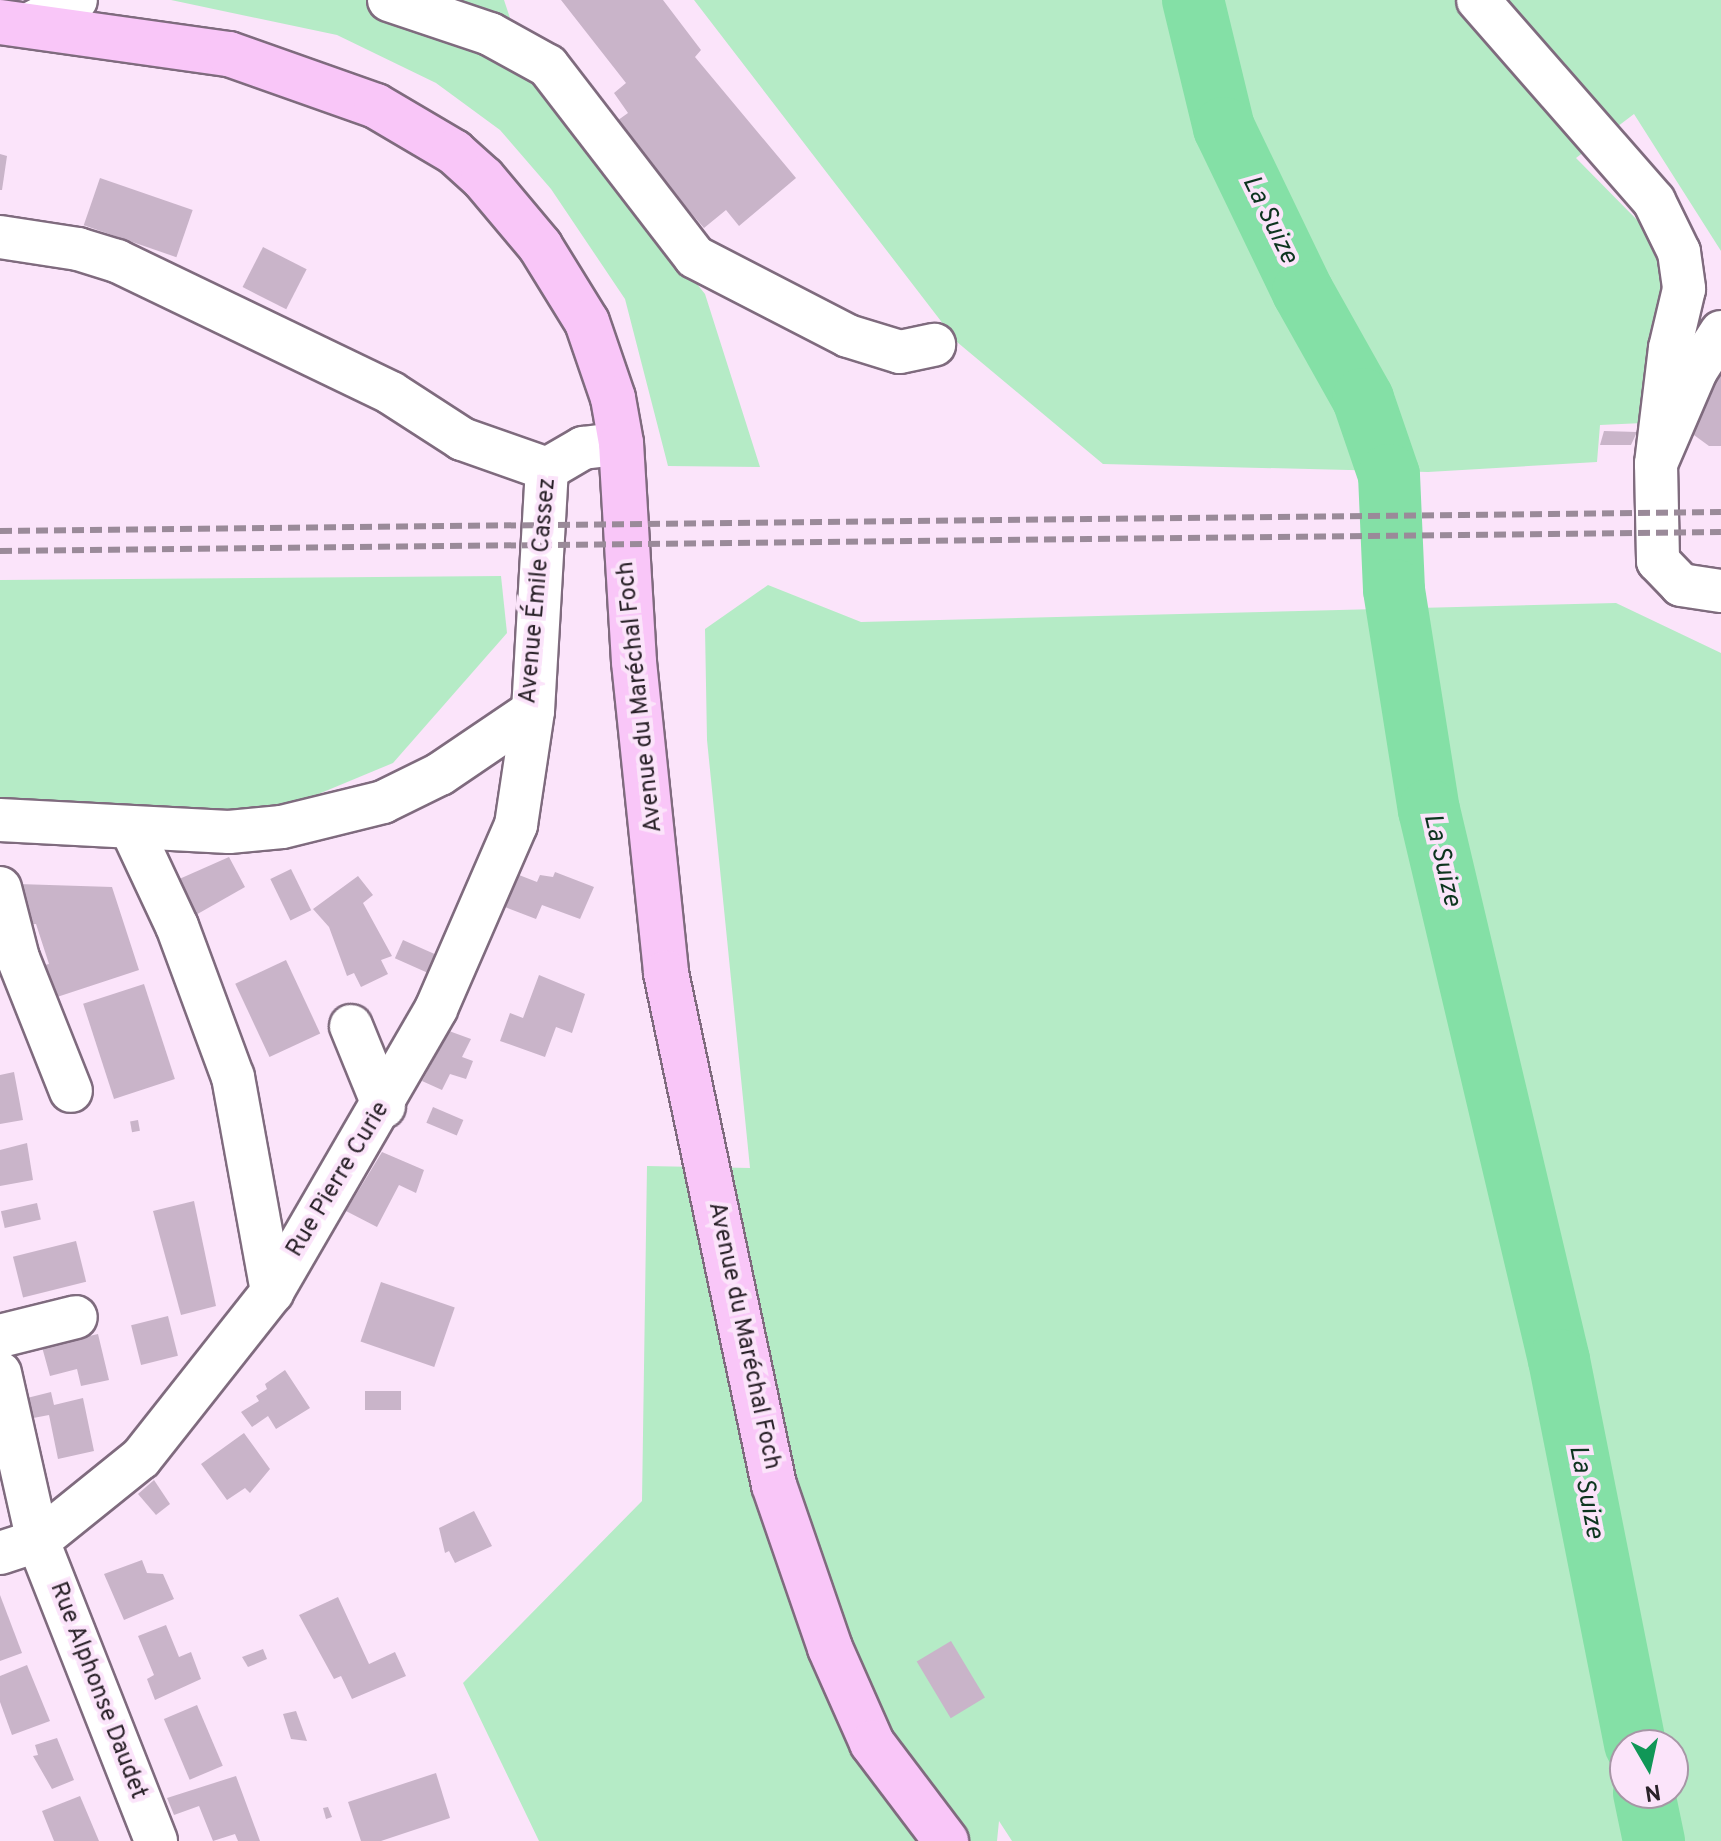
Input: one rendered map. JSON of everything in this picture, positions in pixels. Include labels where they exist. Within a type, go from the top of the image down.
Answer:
[{"type":"main road","name":"Avenue du Maréchal Foch","points":[[14,24],[162,41],[283,69],[376,106],[454,152],[510,207],[567,285],[601,355],[621,443],[634,662],[666,973],[774,1485],[830,1648],[872,1743],[946,1841]]},
{"type":"street","points":[[14,24],[76,0]]},
{"type":"street","points":[[389,0],[490,34],[548,66],[695,257],[848,336],[900,352],[934,345]]},
{"type":"street","points":[[1478,0],[1654,201],[1679,252],[1684,289],[1670,348],[1656,464],[1658,561],[1681,585],[1721,591]]},
{"type":"street","points":[[0,237],[78,249],[117,261],[391,393],[462,439],[547,469]]},
{"type":"street","points":[[1656,464],[1696,371],[1721,332]]},
{"type":"street","name":"Avenue Émile Cassez","points":[[0,820],[229,832],[328,819],[383,802],[440,774],[533,711],[547,469],[583,448],[621,443]]},
{"type":"street","name":"Rue Pierre Curie","points":[[19,1547],[141,1458],[272,1292],[384,1107],[436,1009],[516,825],[533,711]]},
{"type":"street","points":[[131,828],[177,926],[233,1077],[272,1292]]},
{"type":"street","points":[[0,888],[18,958],[71,1091]]},
{"type":"street","points":[[351,1026],[384,1107]]},
{"type":"street","points":[[0,1336],[76,1317]]},
{"type":"street","name":"Rue Alphonse Daudet","points":[[0,1373],[19,1547],[156,1841]]},
{"type":"green space","points":[[171,0],[504,0],[529,75],[705,294],[760,467],[668,466],[625,299],[551,189],[500,130],[436,83],[337,35]]},
{"type":"green space","points":[[694,0],[1721,0],[1721,251],[1634,114],[1576,158],[1643,226],[1665,259],[1664,303],[1643,423],[1600,425],[1597,462],[1428,472],[1103,464],[957,342]]},
{"type":"green space","points":[[501,576],[507,633],[393,763],[280,810],[130,812],[0,799],[0,580]]},
{"type":"green space","points":[[768,585],[861,622],[1616,603],[1721,653],[1721,1841],[1012,1841],[999,1821],[997,1841],[539,1841],[463,1683],[642,1501],[647,1166],[750,1168],[707,740],[705,629]]},
{"type":"building","points":[[561,0],[663,0],[701,50],[695,57],[796,178],[739,226],[726,210],[704,228],[614,123],[628,113],[614,93],[626,83]]},
{"type":"building","points":[[0,154],[7,156],[2,190],[0,190]]},
{"type":"building","points":[[100,178],[193,210],[176,257],[84,225]]},
{"type":"building","points":[[263,247],[307,269],[286,309],[243,287]]},
{"type":"building","points":[[1721,365],[1721,446],[1709,446],[1683,427],[1716,381],[1712,377]]},
{"type":"building","points":[[1604,431],[1637,432],[1631,445],[1600,445]]},
{"type":"building","points":[[229,857],[245,887],[194,916],[177,880]]},
{"type":"building","points":[[291,869],[311,910],[290,920],[270,879]]},
{"type":"building","points":[[555,872],[594,887],[580,919],[542,905],[536,919],[505,907],[519,875],[537,882],[540,875],[553,877]]},
{"type":"building","points":[[358,876],[373,895],[363,903],[392,956],[381,960],[388,974],[361,987],[354,973],[347,976],[329,927],[313,909]]},
{"type":"building","points":[[18,884],[112,887],[139,970],[51,999],[40,966],[49,964],[36,924],[16,925]]},
{"type":"building","points":[[403,940],[437,955],[429,973],[395,958]]},
{"type":"building","points":[[286,960],[320,1033],[269,1057],[235,984]]},
{"type":"building","points":[[539,975],[585,994],[572,1033],[556,1027],[545,1057],[500,1041],[510,1013],[523,1018]]},
{"type":"building","points":[[144,984],[175,1079],[114,1099],[83,1004]]},
{"type":"building","points":[[449,1031],[471,1039],[462,1057],[473,1061],[466,1079],[450,1074],[442,1090],[422,1081]]},
{"type":"building","points":[[14,1072],[23,1120],[0,1124],[0,1075]]},
{"type":"building","points":[[433,1107],[463,1120],[457,1136],[426,1123]]},
{"type":"building","points":[[138,1120],[140,1131],[132,1132],[130,1121]]},
{"type":"building","points":[[27,1143],[33,1180],[0,1186],[0,1150]]},
{"type":"building","points":[[382,1152],[424,1170],[416,1193],[399,1185],[377,1227],[346,1211]]},
{"type":"building","points":[[194,1201],[216,1306],[181,1315],[153,1211]]},
{"type":"building","points":[[37,1203],[41,1220],[5,1228],[1,1211]]},
{"type":"building","points":[[76,1241],[86,1282],[23,1297],[13,1257]]},
{"type":"building","points":[[381,1282],[455,1307],[434,1367],[360,1342]]},
{"type":"building","points":[[168,1316],[178,1356],[141,1365],[131,1325]]},
{"type":"building","points":[[98,1334],[109,1380],[81,1386],[77,1369],[50,1376],[42,1347]]},
{"type":"building","points":[[285,1370],[310,1408],[276,1429],[268,1416],[252,1427],[241,1412],[259,1401],[256,1396],[267,1389],[265,1384]]},
{"type":"building","points":[[365,1391],[401,1391],[401,1410],[365,1410]]},
{"type":"building","points":[[51,1392],[54,1405],[83,1398],[94,1451],[58,1459],[49,1415],[28,1419],[23,1399]]},
{"type":"building","points":[[244,1433],[270,1469],[250,1493],[245,1488],[227,1500],[201,1464]]},
{"type":"building","points":[[154,1480],[170,1504],[156,1515],[138,1494]]},
{"type":"building","points":[[474,1511],[492,1546],[455,1563],[449,1551],[445,1553],[439,1528]]},
{"type":"building","points":[[142,1560],[147,1573],[163,1574],[174,1599],[124,1620],[104,1574]]},
{"type":"building","points":[[0,1595],[22,1653],[0,1661]]},
{"type":"building","points":[[338,1597],[369,1664],[395,1652],[406,1676],[352,1699],[341,1676],[334,1679],[299,1615]]},
{"type":"building","points":[[166,1625],[179,1657],[191,1652],[201,1679],[155,1700],[147,1679],[154,1675],[138,1636]]},
{"type":"building","points":[[951,1641],[985,1698],[951,1718],[917,1662]]},
{"type":"building","points":[[263,1649],[267,1659],[248,1667],[242,1657]]},
{"type":"building","points":[[27,1665],[50,1721],[12,1735],[0,1702],[0,1676]]},
{"type":"building","points":[[197,1705],[223,1766],[190,1780],[164,1719]]},
{"type":"building","points":[[296,1711],[307,1741],[291,1739],[283,1714]]},
{"type":"building","points":[[57,1738],[74,1780],[52,1789],[33,1756],[38,1755],[35,1745]]},
{"type":"building","points":[[436,1773],[450,1818],[381,1841],[361,1841],[348,1802]]},
{"type":"building","points":[[236,1776],[260,1841],[238,1841],[235,1834],[213,1841],[199,1806],[174,1815],[167,1798]]},
{"type":"building","points":[[80,1796],[99,1841],[54,1841],[42,1811]]},
{"type":"building","points":[[328,1807],[332,1817],[326,1819],[323,1808]]},
{"type":"waterway","name":"La Suize","points":[[1193,0],[1224,128],[1303,292],[1363,399],[1389,475],[1394,590],[1429,810],[1559,1360],[1632,1729]]},
{"type":"waterway","name":"La Suize","points":[[1647,1809],[1654,1841]]},
{"type":"railway","points":[[0,531],[1721,512]]},
{"type":"railway","points":[[0,551],[1721,532]]}]
